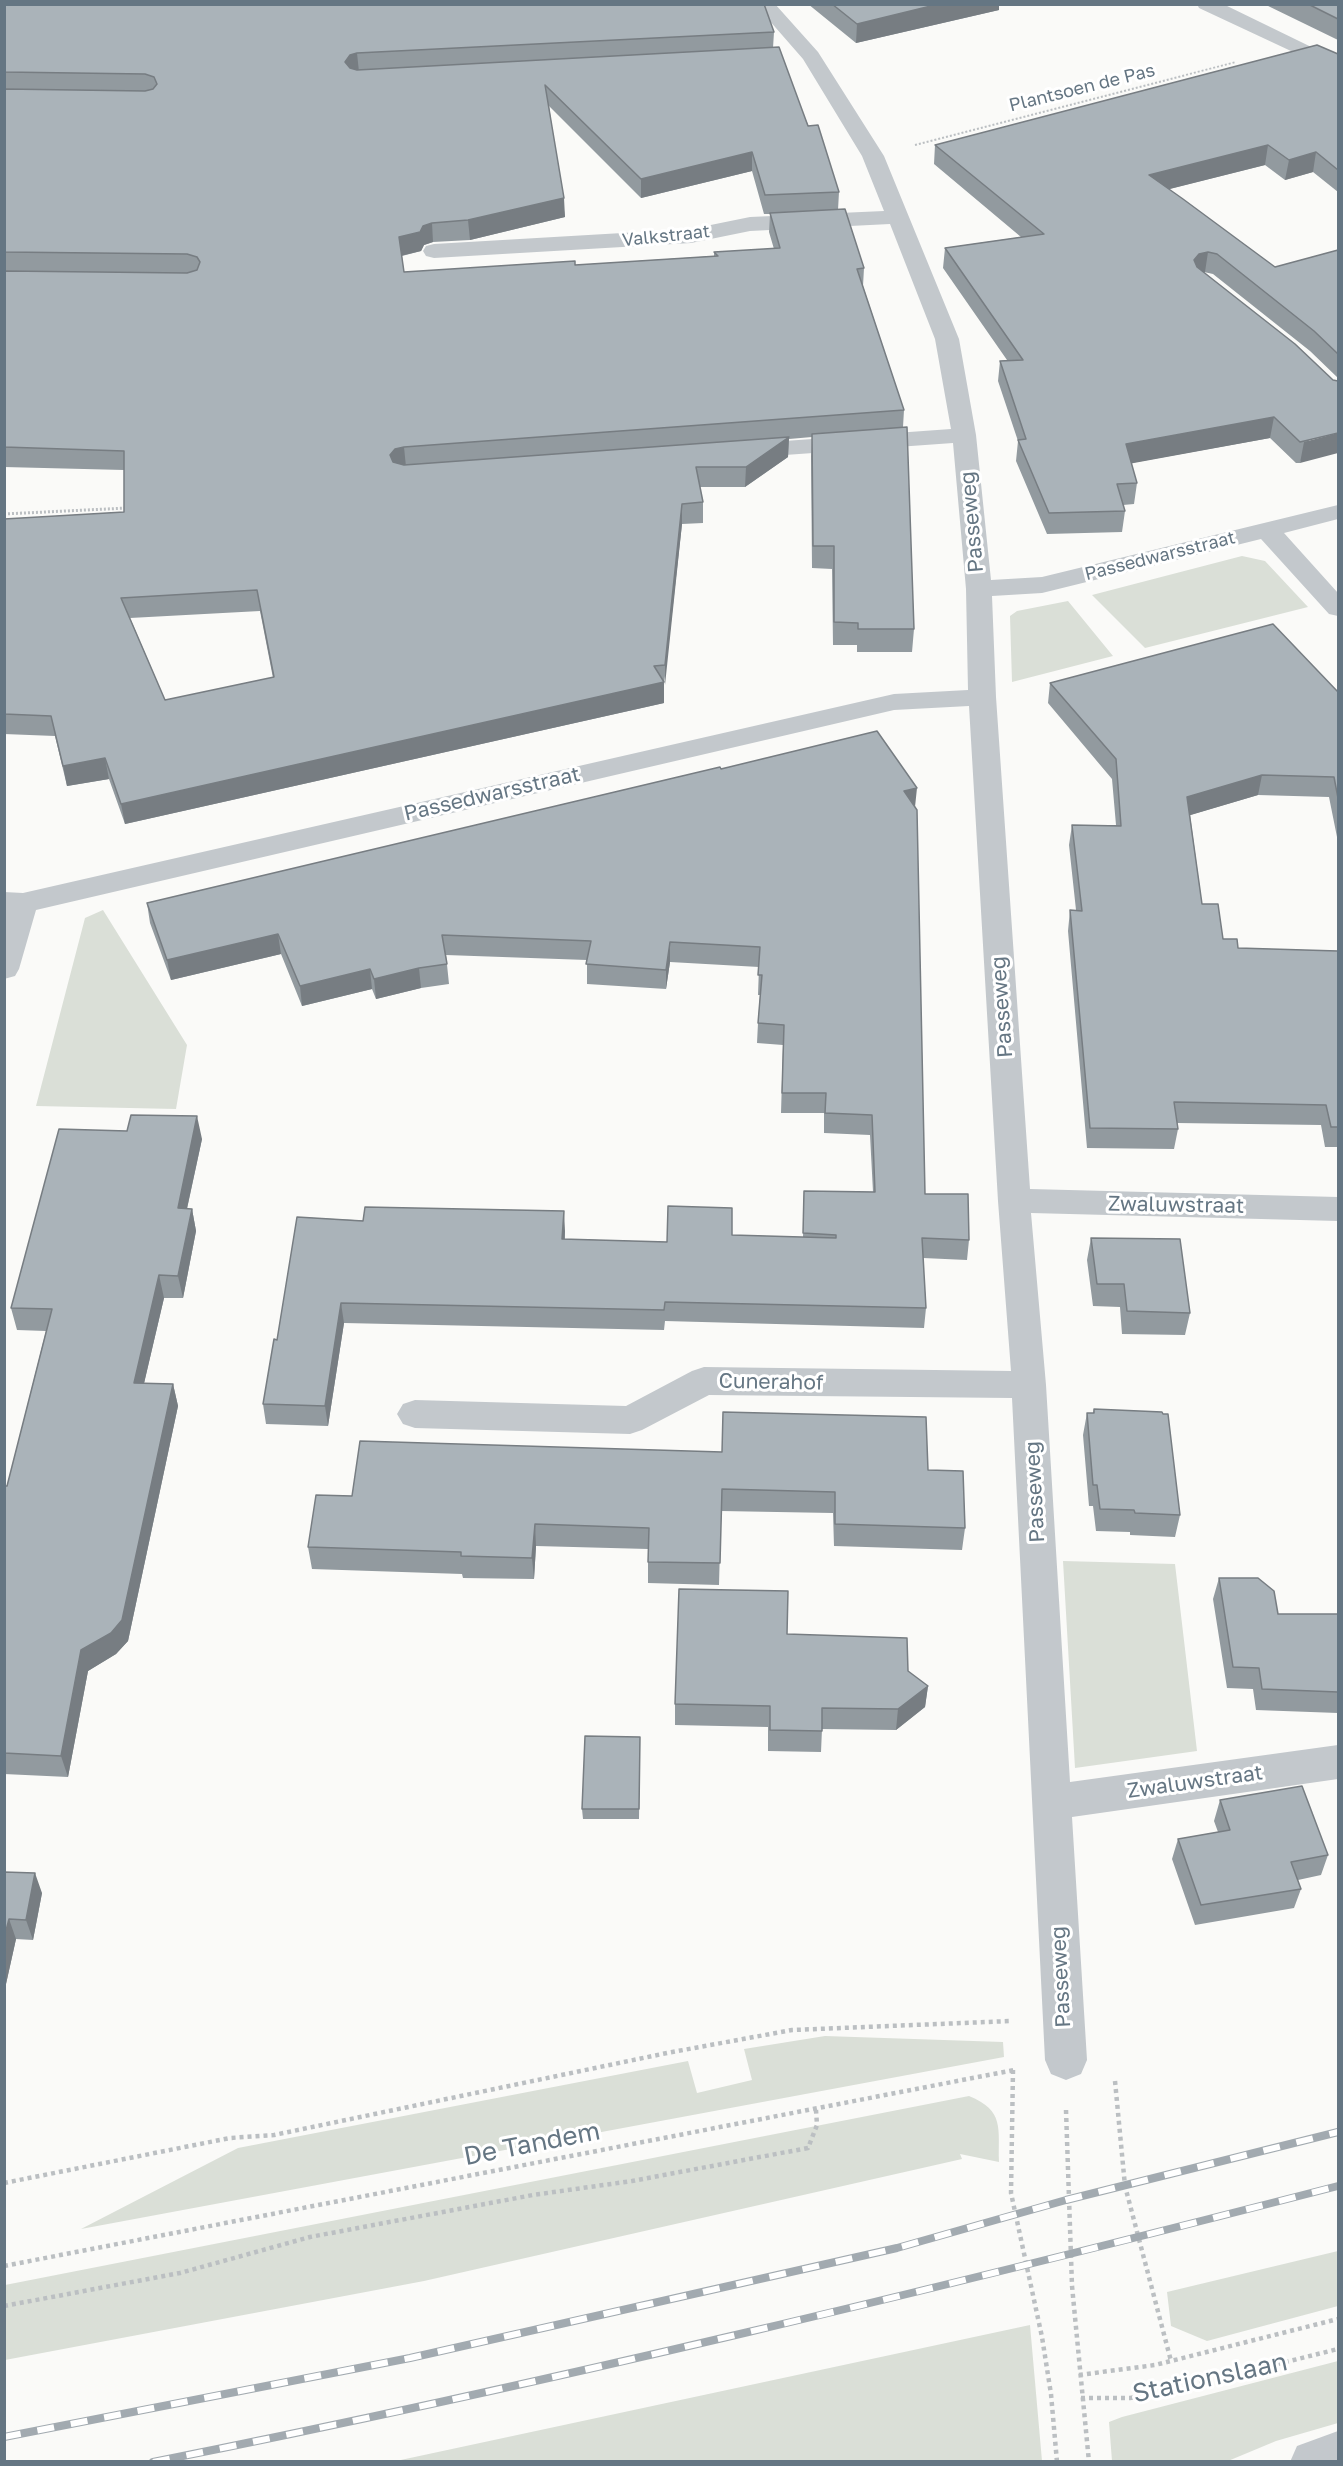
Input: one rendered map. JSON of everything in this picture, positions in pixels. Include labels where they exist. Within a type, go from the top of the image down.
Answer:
[{"type":"street","name":"Passeweg","points":[[764,4],[799,57],[873,156],[947,339],[964,435],[979,589],[982,697],[1014,1201],[1029,1385],[1066,2060]]},
{"type":"street","points":[[1206,4],[1338,67]]},
{"type":"street","name":"Valkstraat","points":[[434,252],[691,236],[750,224],[897,217]]},
{"type":"street","points":[[715,453],[964,435]]},
{"type":"street","name":"Passedwarsstraat","points":[[979,589],[1042,585],[1338,512]]},
{"type":"street","points":[[1266,530],[1338,608]]},
{"type":"street","name":"Passedwarsstraat","points":[[14,902],[894,702],[982,697]]},
{"type":"street","points":[[4,969],[14,902]]},
{"type":"street","name":"Zwaluwstraat","points":[[1014,1201],[1338,1209]]},
{"type":"street","name":"Cunerahof","points":[[415,1414],[630,1420],[704,1381],[1029,1385]]},
{"type":"street","name":"Zwaluwstraat","points":[[1052,1802],[1338,1762]]},
{"type":"street","points":[[1313,2462],[1338,2454]]},
{"type":"path","name":"Plantsoen de Pas","points":[[873,156],[1298,46]]},
{"type":"path","points":[[4,514],[136,508]]},
{"type":"path","points":[[4,2183],[230,2138],[273,2135],[668,2053],[792,2030],[1064,2020]]},
{"type":"path","points":[[1011,2021],[1012,2031]]},
{"type":"path","points":[[1012,2060],[1011,2193],[1042,2337],[1051,2394],[1057,2462]]},
{"type":"path","points":[[1066,2060],[1066,2200],[1081,2398],[1089,2462]]},
{"type":"path","name":"De Tandem","points":[[4,2266],[1066,2060]]},
{"type":"path","points":[[1115,2076],[1125,2186],[1171,2361]]},
{"type":"path","points":[[4,2306],[180,2273],[310,2237],[533,2195],[632,2181],[808,2148],[817,2125],[816,2110]]},
{"type":"path","points":[[1079,2375],[1155,2365],[1338,2319]]},
{"type":"path","name":"Stationslaan","points":[[1081,2398],[1130,2398],[1156,2394],[1338,2349]]},
{"type":"shaded area","points":[[1242,556],[1265,561],[1308,607],[1145,648],[1092,595]]},
{"type":"shaded area","points":[[1068,601],[1113,656],[1012,682],[1010,616],[1017,611]]},
{"type":"shaded area","points":[[103,910],[187,1045],[176,1109],[36,1106],[85,918]]},
{"type":"shaded area","points":[[1063,1561],[1175,1564],[1197,1751],[1075,1768]]},
{"type":"shaded area","points":[[825,2036],[1003,2042],[1004,2057],[81,2229],[238,2148],[688,2061],[697,2093],[752,2080],[744,2049]]},
{"type":"shaded area","points":[[969,2096],[989,2108],[994,2115],[999,2130],[999,2162],[960,2154],[962,2159],[424,2281],[5,2360],[5,2285]]},
{"type":"shaded area","points":[[1338,2251],[1338,2306],[1207,2341],[1171,2326],[1167,2292]]},
{"type":"shaded area","points":[[1030,2325],[1042,2461],[396,2461]]},
{"type":"shaded area","points":[[1338,2361],[1338,2423],[1276,2441],[1228,2461],[1112,2461],[1109,2422]]},
{"type":"building","points":[[4,4],[764,4],[774,32],[350,55],[345,62],[350,68],[357,70],[779,47],[808,126],[818,125],[839,192],[765,195],[752,152],[641,179],[545,85],[564,198],[468,220],[432,223],[423,226],[420,232],[399,237],[404,272],[575,261],[575,265],[718,256],[714,252],[780,248],[770,213],[845,209],[864,268],[857,269],[904,410],[395,449],[390,455],[393,462],[404,465],[789,437],[746,467],[696,467],[703,502],[682,504],[665,665],[654,666],[664,682],[121,804],[105,758],[63,766],[51,716],[4,714],[4,519],[124,512],[124,451],[4,447],[4,271],[187,273],[197,270],[200,262],[197,257],[187,254],[4,252],[4,89],[145,91],[153,89],[157,84],[154,77],[145,74],[4,72]],"holes":[[[257,590],[274,677],[165,700],[121,598]]]},
{"type":"building","points":[[832,4],[939,4],[857,24]]},
{"type":"building","points":[[1308,4],[1338,4],[1338,19]]},
{"type":"building","points":[[1317,45],[1338,54],[1338,170],[1316,152],[1289,160],[1268,145],[1149,175],[1275,267],[1338,250],[1338,354],[1314,331],[1217,254],[1208,252],[1199,254],[1194,260],[1197,267],[1295,344],[1333,380],[1338,381],[1338,433],[1300,442],[1274,417],[1126,444],[1137,483],[1117,484],[1125,511],[1049,513],[1018,440],[1026,439],[1000,361],[1023,360],[945,248],[1044,234],[935,145]]},
{"type":"building","points":[[907,427],[914,629],[858,629],[858,623],[834,622],[834,546],[813,546],[812,434]]},
{"type":"building","points":[[1273,624],[1338,692],[1338,798],[1334,777],[1262,775],[1187,797],[1202,904],[1218,904],[1223,939],[1237,939],[1238,948],[1338,951],[1338,1127],[1331,1127],[1326,1105],[1174,1102],[1178,1129],[1090,1128],[1070,910],[1082,911],[1072,825],[1121,826],[1116,759],[1050,683]]},
{"type":"building","points":[[877,731],[917,788],[904,791],[917,810],[925,1194],[968,1194],[969,1240],[922,1238],[926,1308],[665,1302],[664,1310],[341,1303],[325,1406],[263,1404],[274,1339],[277,1340],[297,1217],[363,1221],[365,1207],[564,1211],[562,1239],[667,1242],[668,1206],[732,1208],[732,1235],[836,1238],[836,1235],[803,1233],[804,1191],[875,1192],[872,1115],[825,1113],[826,1093],[782,1093],[784,1025],[758,1023],[762,975],[758,975],[760,947],[670,942],[666,970],[586,964],[591,941],[442,935],[447,964],[374,979],[370,969],[300,986],[278,934],[167,960],[147,903]]},
{"type":"building","points":[[131,1115],[197,1116],[178,1208],[192,1209],[178,1276],[159,1275],[134,1383],[173,1384],[122,1620],[111,1633],[81,1650],[61,1756],[4,1753],[4,1486],[7,1486],[52,1309],[11,1308],[59,1129],[127,1131]]},
{"type":"building","points":[[1091,1238],[1180,1239],[1190,1313],[1127,1311],[1124,1284],[1097,1284]]},
{"type":"building","points":[[1094,1409],[1168,1414],[1180,1515],[1100,1509],[1097,1485],[1093,1485],[1087,1413],[1094,1413]]},
{"type":"building","points":[[723,1412],[926,1417],[928,1470],[963,1471],[965,1528],[835,1524],[835,1492],[722,1489],[720,1563],[648,1562],[649,1528],[535,1524],[532,1558],[461,1556],[461,1552],[308,1547],[316,1495],[352,1496],[360,1441],[722,1452]]},
{"type":"building","points":[[1219,1578],[1258,1578],[1274,1591],[1278,1614],[1338,1614],[1338,1692],[1262,1689],[1259,1668],[1233,1667]]},
{"type":"building","points":[[679,1589],[788,1591],[787,1634],[907,1638],[908,1671],[928,1686],[898,1709],[822,1708],[822,1731],[770,1730],[770,1706],[675,1704]]},
{"type":"building","points":[[585,1736],[640,1737],[639,1809],[582,1809]]},
{"type":"building","points":[[1302,1786],[1328,1855],[1291,1862],[1301,1889],[1201,1905],[1178,1839],[1230,1830],[1220,1800]]},
{"type":"building","points":[[4,1872],[35,1873],[26,1920],[9,1919],[4,1938]]},
{"type":"railway","points":[[4,2437],[410,2358],[897,2248],[1066,2200],[1338,2132]]},
{"type":"railway","points":[[153,2462],[599,2367],[1043,2261],[1338,2186]]}]
